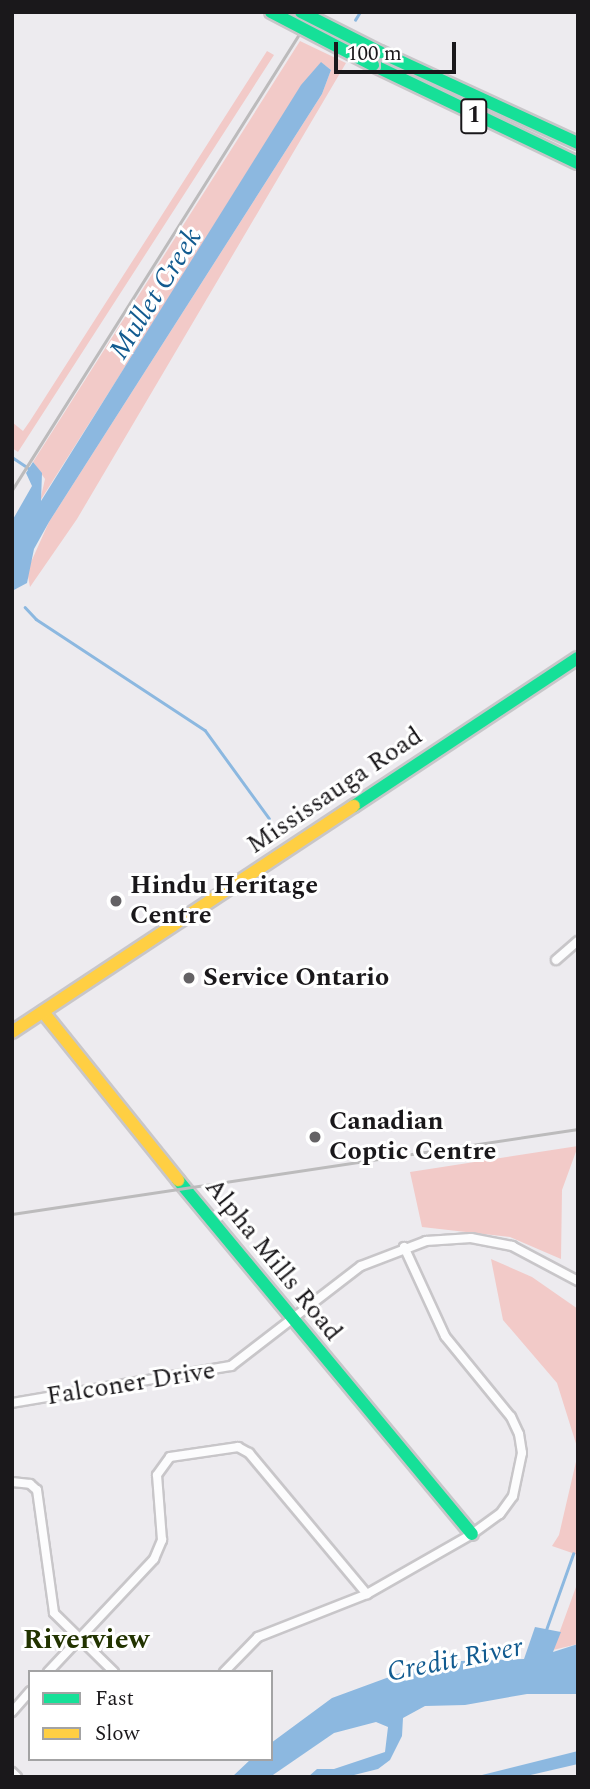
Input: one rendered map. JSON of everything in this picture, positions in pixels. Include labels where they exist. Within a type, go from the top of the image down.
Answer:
[{"type":"main road","name":"1","points":[[271,12],[373,65],[578,163]]},
{"type":"main road","name":"1","points":[[302,12],[380,52],[578,142]]},
{"type":"main road","name":"Mississauga Road","points":[[12,1032],[578,658]]},
{"type":"main road","name":"Alpha Mills Road","points":[[43,1012],[292,1320],[472,1534]]},
{"type":"street","points":[[556,960],[578,941]]},
{"type":"street","name":"Falconer Drive","points":[[12,1403],[216,1372],[241,1361],[361,1266],[404,1247],[453,1238],[489,1241],[537,1256],[578,1281]]},
{"type":"street","points":[[226,1670],[258,1637],[367,1594],[472,1534],[500,1514],[513,1496],[523,1453],[519,1434],[511,1417],[445,1336],[404,1247]]},
{"type":"street","points":[[50,1670],[154,1559],[162,1540],[157,1475],[170,1457],[238,1447],[249,1453],[367,1594]]},
{"type":"street","points":[[12,1482],[30,1483],[37,1490],[54,1613],[112,1670]]},
{"type":"street","points":[[12,1712],[28,1693]]},
{"type":"street","points":[[12,1772],[17,1777]]},
{"type":"shaded area","points":[[300,41],[346,63],[77,519],[30,587],[27,571],[49,522],[322,94],[331,70],[326,66],[321,63],[310,75],[40,501],[45,479],[33,462]]},
{"type":"shaded area","points":[[267,51],[274,55],[18,452],[12,448],[12,422],[23,431],[30,421]]},
{"type":"shaded area","points":[[578,1146],[562,1190],[561,1259],[510,1237],[422,1227],[410,1172]]},
{"type":"shaded area","points":[[491,1259],[532,1277],[578,1309],[578,1450],[557,1383],[503,1320]]},
{"type":"shaded area","points":[[578,1453],[578,1555],[552,1546],[559,1535]]},
{"type":"shaded area","points":[[578,1572],[578,1644],[553,1650],[576,1587]]},
{"type":"water","points":[[321,62],[331,70],[322,94],[49,522],[34,549],[27,583],[12,591],[12,521],[32,486],[26,473],[33,462],[42,473],[41,501],[301,85]]},
{"type":"water","name":"Credit River","points":[[535,1627],[561,1632],[553,1652],[578,1644],[578,1694],[527,1694],[465,1705],[425,1706],[403,1718],[402,1736],[390,1760],[378,1769],[346,1777],[308,1777],[317,1769],[334,1769],[385,1752],[388,1727],[376,1722],[334,1733],[270,1777],[232,1777],[249,1761],[273,1761],[273,1742],[332,1698],[430,1662],[524,1659]]},
{"type":"water","points":[[578,1751],[578,1764],[522,1777],[474,1777]]},
{"type":"waterway","name":"Mullet Creek","points":[[355,20],[360,12]]},
{"type":"waterway","points":[[12,457],[31,470]]},
{"type":"waterway","points":[[25,607],[36,619],[205,730],[269,818]]},
{"type":"waterway","points":[[546,1630],[573,1554]]},
{"type":"railway","points":[[12,490],[313,12]]},
{"type":"railway","points":[[12,1214],[578,1129]]},
{"type":"traffic: fast","points":[[271,12],[373,65]]},
{"type":"traffic: fast","points":[[301,12],[380,52]]},
{"type":"traffic: fast","points":[[380,52],[578,143]]},
{"type":"traffic: fast","points":[[373,65],[578,163]]},
{"type":"traffic: fast","points":[[354,806],[578,658]]},
{"type":"traffic: fast","points":[[178,1180],[472,1534]]},
{"type":"traffic: slow","points":[[12,1032],[354,806]]},
{"type":"traffic: slow","points":[[43,1012],[178,1180]]},
{"type":"place","name":"Hindu Heritage Centre","points":[[116,901]]},
{"type":"place","name":"Service Ontario","points":[[189,978]]},
{"type":"place","name":"Canadian Coptic Centre","points":[[315,1137]]},
{"type":"district","name":"Riverview","points":[[86,1640]]}]
